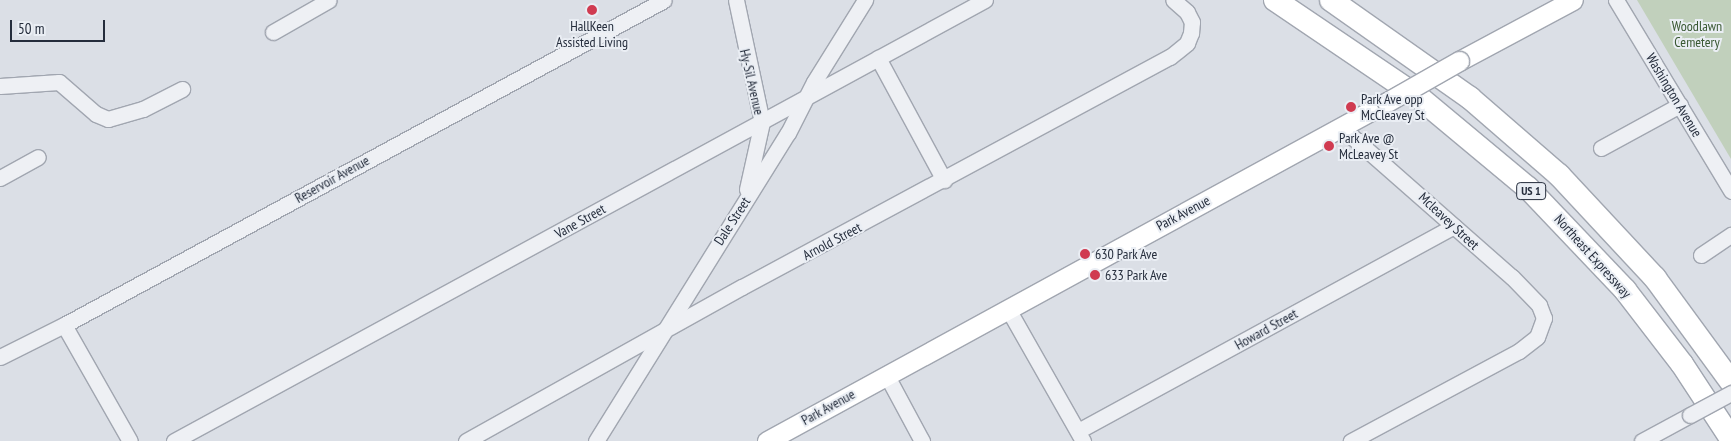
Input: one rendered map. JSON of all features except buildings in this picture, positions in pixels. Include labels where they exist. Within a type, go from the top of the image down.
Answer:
[{"type":"highway","name":"Northeast Expressway","points":[[1275,0],[1421,99],[1542,202],[1594,255],[1654,326],[1731,439]]},
{"type":"highway","name":"US 1","points":[[1331,0],[1470,98],[1559,175],[1655,278],[1731,382]]},
{"type":"main road","name":"Park Avenue","points":[[766,441],[1573,0]]},
{"type":"street","points":[[273,32],[329,0]]},
{"type":"street","name":"Reservoir Avenue","points":[[0,357],[64,325],[664,0]]},
{"type":"street","name":"Hy-Sil Avenue","points":[[733,220],[754,167],[762,122],[736,0]]},
{"type":"street","name":"Dale Street","points":[[596,441],[788,133],[806,98],[865,0]]},
{"type":"street","name":"Vane Street","points":[[174,441],[985,0]]},
{"type":"street","name":"Arnold Street","points":[[466,441],[662,334],[742,287],[1170,57],[1187,43],[1192,33],[1192,22],[1187,12],[1173,0]]},
{"type":"street","name":"Washington Avenue","points":[[1616,0],[1731,190]]},
{"type":"street","points":[[878,58],[944,180]]},
{"type":"street","points":[[0,86],[59,82],[96,114],[108,119],[143,109],[182,89]]},
{"type":"street","points":[[1600,148],[1680,105]]},
{"type":"street","name":"Mcleavey Street","points":[[1341,127],[1530,295],[1539,305],[1543,323],[1537,337],[1518,351],[1351,441]]},
{"type":"street","points":[[0,178],[38,157]]},
{"type":"street","name":"Howard Street","points":[[1080,436],[1454,226]]},
{"type":"street","points":[[1701,255],[1731,235]]},
{"type":"street","points":[[1008,309],[1080,436]]},
{"type":"street","points":[[64,325],[130,441]]},
{"type":"street","points":[[887,376],[922,441]]},
{"type":"street","points":[[1642,441],[1663,437],[1690,415],[1731,392]]},
{"type":"green space","name":"Woodlawn Cemetery","points":[[1637,0],[1731,0],[1731,159]]},
{"type":"place","name":"HallKeen Assisted Living","points":[[592,10]]},
{"type":"place","name":"Park Ave opp McCleavey St","points":[[1351,107]]},
{"type":"place","name":"Park Ave @ McLeavey St","points":[[1329,146]]},
{"type":"place","name":"630 Park Ave","points":[[1085,254]]},
{"type":"place","name":"633 Park Ave","points":[[1095,275]]}]
